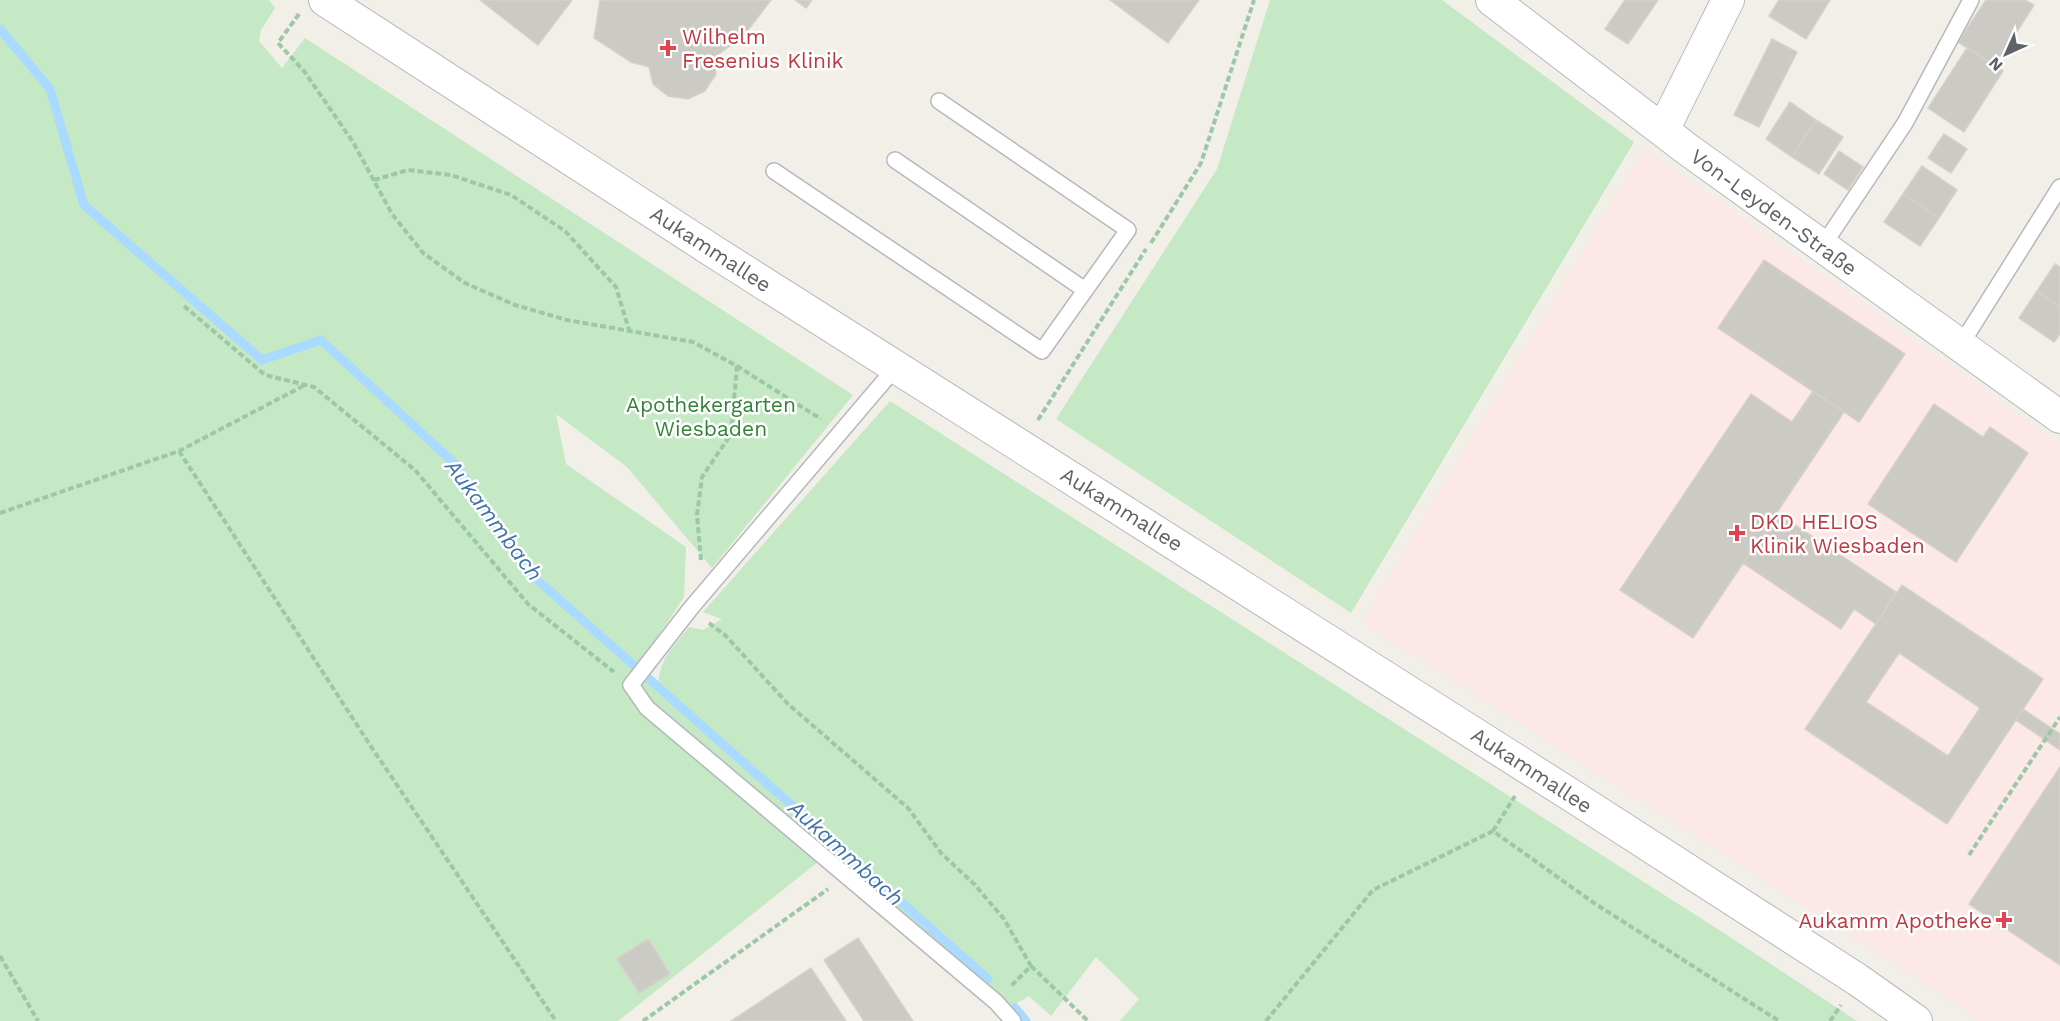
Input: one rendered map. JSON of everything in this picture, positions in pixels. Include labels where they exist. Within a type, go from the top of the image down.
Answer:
[{"type":"street","name":"Von-Leyden-Straße","points":[[1492,0],[1822,247],[2060,417]]},
{"type":"street","points":[[1663,130],[1728,0]]},
{"type":"street","name":"Aukammallee","points":[[314,4],[896,368],[1530,770],[1858,980],[1916,1021]]},
{"type":"lane","points":[[1822,247],[1905,123],[1971,0]]},
{"type":"lane","points":[[774,171],[1042,351],[1128,230],[939,101]]},
{"type":"lane","points":[[895,160],[1085,290]]},
{"type":"lane","points":[[1960,345],[2060,187]]},
{"type":"lane","points":[[896,368],[691,608],[632,685],[647,708],[996,1002],[1013,1021]]},
{"type":"path","points":[[314,4],[278,43],[304,71],[353,142],[392,214],[423,253],[465,284],[515,305],[567,320],[693,342],[737,366],[842,432]]},
{"type":"path","points":[[374,180],[408,171],[451,175],[511,195],[565,231],[616,287],[628,330]]},
{"type":"path","points":[[184,306],[265,375],[314,387],[415,470],[528,604],[632,685]]},
{"type":"path","points":[[700,556],[697,514],[702,477],[731,434],[737,366]]},
{"type":"path","points":[[0,513],[179,451],[305,385]]},
{"type":"path","points":[[179,451],[372,748],[556,1021]]},
{"type":"path","points":[[691,608],[726,636],[788,704],[908,808],[941,853],[974,884],[1004,919],[1031,966],[1088,1021]]},
{"type":"path","points":[[1969,855],[2060,717]]},
{"type":"path","points":[[1266,1021],[1373,890],[1493,831],[1530,770]]},
{"type":"path","points":[[1493,831],[1594,903],[1779,1021]]},
{"type":"path","points":[[643,1021],[847,876]]},
{"type":"path","points":[[0,957],[38,1021]]},
{"type":"path","points":[[996,1002],[1031,966]]},
{"type":"shaded area","name":"DKD HELIOS Klinik Wiesbaden","points":[[1644,148],[2060,444],[2060,1021],[1980,1021],[1362,622]]},
{"type":"green space","name":"Apothekergarten Wiesbaden","points":[[0,0],[269,0],[275,8],[261,30],[259,41],[282,68],[305,38],[853,395],[712,568],[627,467],[556,414],[566,464],[686,547],[684,597],[637,668],[658,689],[661,670],[667,655],[689,627],[703,630],[722,619],[703,612],[890,401],[1727,935],[1857,1021],[1120,1021],[1139,999],[1096,957],[1051,1016],[1029,996],[1007,1009],[828,854],[618,1021],[0,1021]]},
{"type":"green space","points":[[1270,0],[1442,0],[1634,142],[1351,613],[1056,419],[1217,169]]},
{"type":"building","points":[[480,0],[572,0],[538,45]]},
{"type":"building","name":"Wilhelm Fresenius Klinik","points":[[600,0],[771,0],[745,34],[714,58],[716,74],[705,91],[688,99],[668,96],[653,84],[649,67],[631,62],[594,38]]},
{"type":"building","name":"Wilhelm Fresenius Klinik","points":[[795,0],[812,0],[806,8]]},
{"type":"building","points":[[1110,0],[1199,0],[1168,43]]},
{"type":"building","points":[[1625,0],[1658,0],[1628,44],[1605,29]]},
{"type":"building","points":[[1779,0],[1830,0],[1806,39],[1769,16]]},
{"type":"building","points":[[1986,0],[2025,0],[2034,5],[1995,66],[1958,42]]},
{"type":"building","points":[[1772,39],[1797,52],[1759,127],[1734,115]]},
{"type":"building","points":[[1967,48],[2003,71],[1964,132],[1928,108]]},
{"type":"building","points":[[1790,102],[1816,120],[1792,157],[1766,139]]},
{"type":"building","points":[[1816,120],[1843,137],[1819,174],[1792,157]]},
{"type":"building","points":[[1944,134],[1967,149],[1951,173],[1928,158]]},
{"type":"building","points":[[1839,151],[1863,167],[1848,190],[1824,174]]},
{"type":"building","points":[[1922,166],[1957,190],[1939,218],[1903,194]]},
{"type":"building","points":[[1903,194],[1939,218],[1920,246],[1884,222]]},
{"type":"building","points":[[1764,260],[1905,354],[1859,422],[1718,328]]},
{"type":"building","points":[[2055,264],[2060,267],[2060,307],[2037,291]]},
{"type":"building","points":[[2037,291],[2060,307],[2060,334],[2054,342],[2019,318]]},
{"type":"building","points":[[1813,391],[1844,412],[1693,638],[1620,590],[1751,394],[1792,422]]},
{"type":"building","points":[[1934,404],[1983,437],[1990,427],[2028,453],[1956,562],[1868,504]]},
{"type":"building","points":[[1777,513],[1896,592],[1876,624],[1854,609],[1841,629],[1743,563]]},
{"type":"building","points":[[1902,585],[2043,679],[1947,824],[1805,729]],"holes":[[[1899,653],[1980,708],[1948,756],[1866,702]]]},
{"type":"building","points":[[2023,709],[2060,734],[2060,750],[2016,720]]},
{"type":"building","points":[[2060,767],[2060,965],[1969,904]]},
{"type":"building","points":[[858,938],[913,1021],[864,1021],[824,960]]},
{"type":"building","points":[[648,939],[670,974],[639,993],[617,959]]},
{"type":"building","points":[[811,968],[846,1021],[731,1021]]},
{"type":"waterway","name":"Aukammbach","points":[[0,29],[50,89],[84,205],[262,360],[321,340],[455,464],[534,577],[988,979]]},
{"type":"waterway","name":"Aukammbach","points":[[1015,1008],[1026,1021]]},
{"type":"place","name":"Wilhelm Fresenius Klinik","points":[[668,48]]},
{"type":"place","name":"DKD HELIOS Klinik Wiesbaden","points":[[1737,533]]},
{"type":"place","name":"Aukamm Apotheke","points":[[2004,920]]}]
